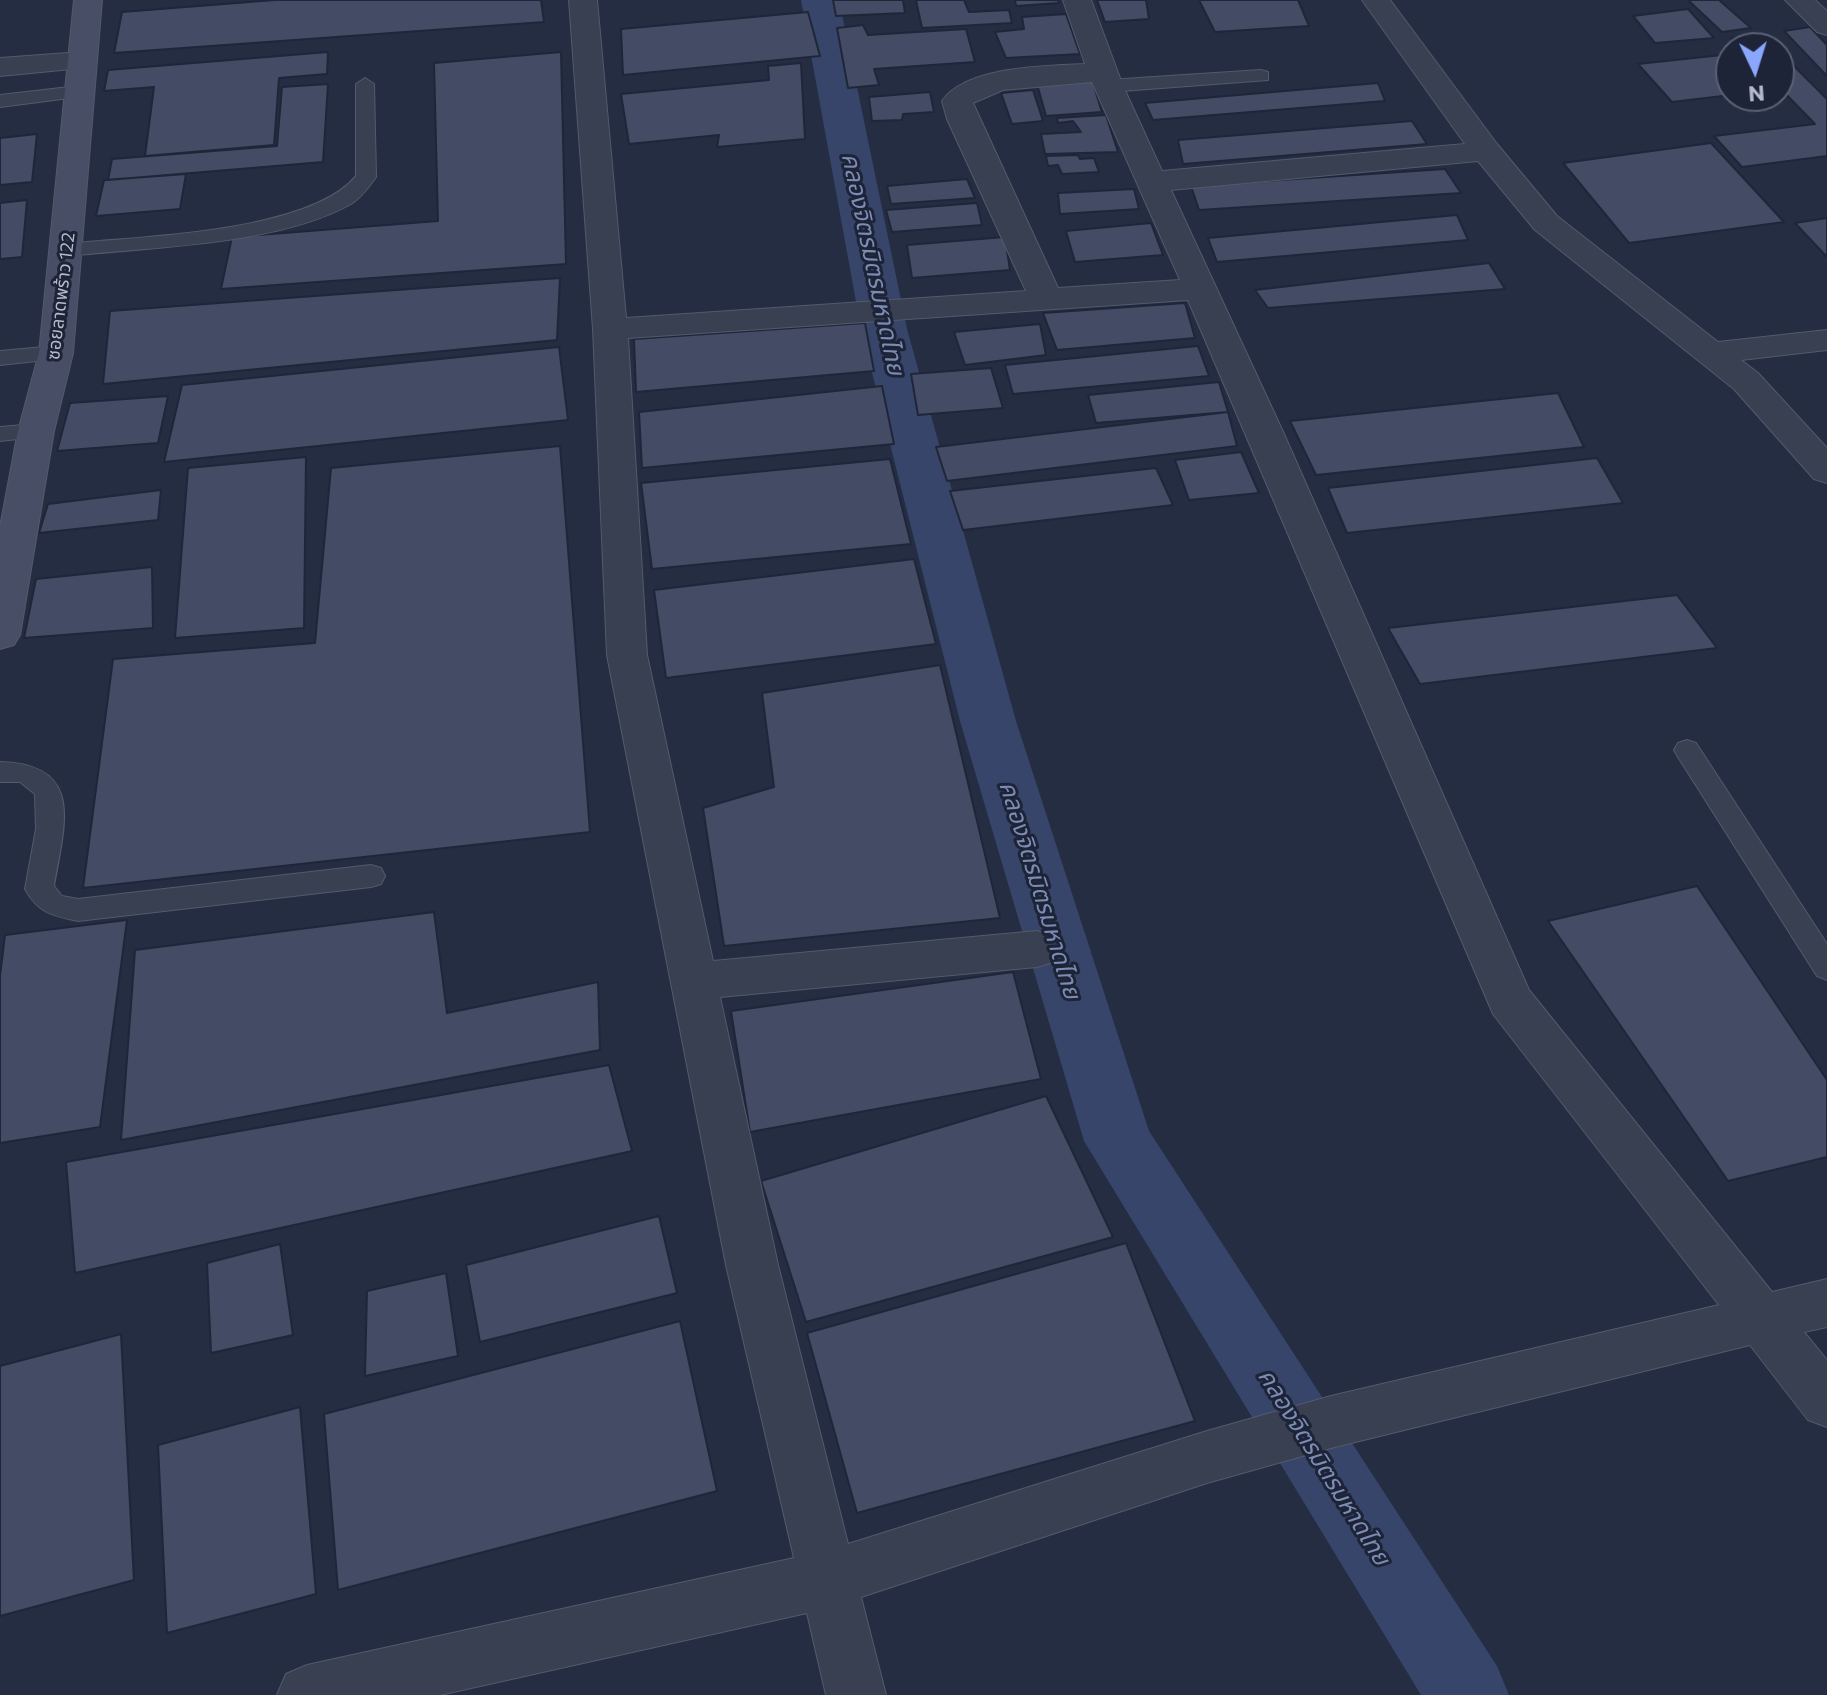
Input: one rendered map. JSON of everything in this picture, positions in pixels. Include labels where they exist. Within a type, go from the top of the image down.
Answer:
[{"type":"street","name":"ซอยลาดพร้าว 122","points":[[0,635],[36,431],[56,353],[68,250],[88,0]]},
{"type":"street","points":[[583,0],[610,329],[627,655],[752,1265],[856,1695]]},
{"type":"street","points":[[1077,0],[1105,79],[1200,289],[1510,1001],[1827,1402]]},
{"type":"street","points":[[1376,0],[1486,151],[1546,223],[1746,381],[1827,471]]},
{"type":"street","points":[[1799,0],[1827,26]]},
{"type":"street","points":[[0,67],[80,76]]},
{"type":"street","points":[[1047,300],[962,119],[957,101],[973,89],[1016,80],[1105,79]]},
{"type":"street","points":[[1151,182],[1486,151]]},
{"type":"street","points":[[610,329],[1200,289]]},
{"type":"street","points":[[1711,353],[1827,340]]},
{"type":"street","points":[[694,981],[1037,949]]},
{"type":"street","points":[[307,1695],[826,1580],[1207,1457],[1331,1422],[1827,1303]]},
{"type":"lane","points":[[0,101],[80,76]]},
{"type":"lane","points":[[1105,79],[1261,76]]},
{"type":"lane","points":[[68,250],[250,226],[307,215],[347,198],[366,177],[365,84]]},
{"type":"lane","points":[[0,358],[56,353]]},
{"type":"lane","points":[[0,434],[36,431]]},
{"type":"lane","points":[[1687,750],[1827,968]]},
{"type":"lane","points":[[0,772],[22,769],[44,780],[53,797],[39,889],[53,905],[78,910],[371,876]]},
{"type":"building","points":[[275,0],[541,0],[544,22],[114,53],[122,12]]},
{"type":"building","points":[[833,0],[903,0],[905,13],[836,16]]},
{"type":"building","points":[[916,0],[964,0],[969,12],[1009,10],[1012,23],[922,28]]},
{"type":"building","points":[[1015,0],[1058,0],[1059,3],[1016,6]]},
{"type":"building","points":[[1097,0],[1146,0],[1149,19],[1105,22]]},
{"type":"building","points":[[1199,0],[1298,0],[1309,26],[1215,32]]},
{"type":"building","points":[[1688,0],[1719,0],[1751,28],[1722,32]]},
{"type":"building","points":[[1688,9],[1714,38],[1655,43],[1633,16]]},
{"type":"building","points":[[808,12],[820,56],[623,75],[621,29]]},
{"type":"building","points":[[1066,14],[1080,54],[1006,58],[995,32],[1024,29],[1022,17]]},
{"type":"building","points":[[863,25],[868,35],[966,29],[975,62],[874,69],[879,85],[848,88],[837,28]]},
{"type":"building","points":[[1810,27],[1827,45],[1827,76],[1795,43],[1795,32],[1784,31]]},
{"type":"building","points":[[328,52],[327,74],[279,78],[274,145],[145,156],[154,87],[104,91],[108,70]]},
{"type":"building","points":[[561,52],[566,264],[221,289],[232,237],[438,221],[434,63]]},
{"type":"building","points":[[1715,56],[1715,97],[1672,102],[1638,64]]},
{"type":"building","points":[[801,63],[805,139],[717,147],[719,135],[629,144],[621,94],[769,80],[768,66]]},
{"type":"building","points":[[1795,67],[1827,99],[1827,156],[1742,167],[1714,136],[1815,124],[1795,103]]},
{"type":"building","points":[[1092,80],[1102,112],[1046,116],[1037,84]]},
{"type":"building","points":[[1378,83],[1385,101],[1153,120],[1145,103]]},
{"type":"building","points":[[328,84],[323,162],[108,180],[112,159],[277,146],[282,87]]},
{"type":"building","points":[[1033,90],[1043,121],[1012,124],[1001,93]]},
{"type":"building","points":[[930,92],[934,112],[903,114],[902,120],[872,121],[869,97]]},
{"type":"building","points":[[1106,115],[1118,152],[1045,154],[1041,134],[1081,132],[1073,121],[1058,123],[1057,118]]},
{"type":"building","points":[[1412,121],[1427,144],[1183,164],[1178,140]]},
{"type":"building","points":[[37,134],[32,182],[0,185],[0,138]]},
{"type":"building","points":[[1711,143],[1784,222],[1629,243],[1563,163]]},
{"type":"building","points":[[1078,155],[1080,159],[1094,158],[1099,172],[1062,174],[1058,165],[1048,166],[1046,156]]},
{"type":"building","points":[[1445,169],[1461,193],[1199,210],[1191,186]]},
{"type":"building","points":[[186,174],[180,209],[96,216],[104,180]]},
{"type":"building","points":[[967,179],[975,198],[891,204],[887,186]]},
{"type":"building","points":[[1134,189],[1139,209],[1060,214],[1058,193]]},
{"type":"building","points":[[27,200],[22,257],[0,259],[0,203]]},
{"type":"building","points":[[977,203],[982,225],[892,232],[886,210]]},
{"type":"building","points":[[1457,215],[1468,240],[1217,262],[1208,238]]},
{"type":"building","points":[[1827,218],[1827,257],[1795,223]]},
{"type":"building","points":[[1151,223],[1163,255],[1075,262],[1066,231]]},
{"type":"building","points":[[1005,237],[1010,270],[912,278],[907,245]]},
{"type":"building","points":[[1489,263],[1505,289],[1268,308],[1255,290]]},
{"type":"building","points":[[560,278],[557,340],[103,384],[110,311]]},
{"type":"building","points":[[1185,303],[1195,338],[1057,350],[1043,313]]},
{"type":"building","points":[[865,323],[874,371],[636,392],[634,339]]},
{"type":"building","points":[[1040,324],[1046,355],[965,365],[954,332]]},
{"type":"building","points":[[1198,346],[1209,376],[1013,394],[1005,365]]},
{"type":"building","points":[[559,347],[568,420],[164,462],[182,385]]},
{"type":"building","points":[[991,368],[1003,408],[918,415],[911,374]]},
{"type":"building","points":[[1219,382],[1228,412],[1096,423],[1088,395]]},
{"type":"building","points":[[882,386],[894,444],[642,468],[639,412]]},
{"type":"building","points":[[1558,393],[1584,447],[1316,475],[1290,421]]},
{"type":"building","points":[[168,396],[158,443],[57,451],[70,403]]},
{"type":"building","points":[[1228,412],[1237,446],[947,481],[936,447]]},
{"type":"building","points":[[560,446],[590,832],[83,888],[113,659],[315,643],[331,468]]},
{"type":"building","points":[[1241,452],[1259,493],[1189,500],[1175,460]]},
{"type":"building","points":[[306,457],[304,628],[175,638],[188,468]]},
{"type":"building","points":[[1597,458],[1623,503],[1347,533],[1328,488]]},
{"type":"building","points":[[890,459],[911,544],[652,569],[641,483]]},
{"type":"building","points":[[1156,468],[1173,505],[963,530],[950,491]]},
{"type":"building","points":[[161,490],[158,520],[39,533],[48,504]]},
{"type":"building","points":[[914,559],[936,644],[666,678],[654,590]]},
{"type":"building","points":[[152,567],[153,628],[24,638],[36,579]]},
{"type":"building","points":[[1677,595],[1717,648],[1420,684],[1388,628]]},
{"type":"building","points":[[940,665],[1000,918],[724,946],[703,808],[774,787],[762,693]]},
{"type":"building","points":[[1697,886],[1827,1080],[1827,1157],[1728,1181],[1548,921]]},
{"type":"building","points":[[434,912],[447,1013],[598,982],[600,1050],[121,1140],[135,950]]},
{"type":"building","points":[[127,920],[100,1127],[0,1143],[0,976],[5,935]]},
{"type":"building","points":[[1013,972],[1041,1079],[750,1132],[731,1011]]},
{"type":"building","points":[[609,1065],[632,1151],[75,1273],[66,1162]]},
{"type":"building","points":[[1046,1096],[1113,1237],[806,1322],[761,1181]]},
{"type":"building","points":[[659,1216],[677,1293],[480,1342],[466,1265]]},
{"type":"building","points":[[1126,1243],[1195,1421],[857,1513],[807,1333]]},
{"type":"building","points":[[280,1244],[293,1335],[211,1353],[207,1263]]},
{"type":"building","points":[[446,1273],[458,1356],[365,1376],[367,1291]]},
{"type":"building","points":[[680,1321],[717,1491],[338,1590],[324,1414]]},
{"type":"building","points":[[121,1334],[134,1580],[0,1616],[0,1366]]},
{"type":"building","points":[[300,1407],[316,1594],[167,1633],[158,1445]]},
{"type":"waterway","name":"คลองจิตรมิตรมหาดไทย","points":[[820,0],[884,329],[988,721],[1118,1141],[1468,1695]]}]
